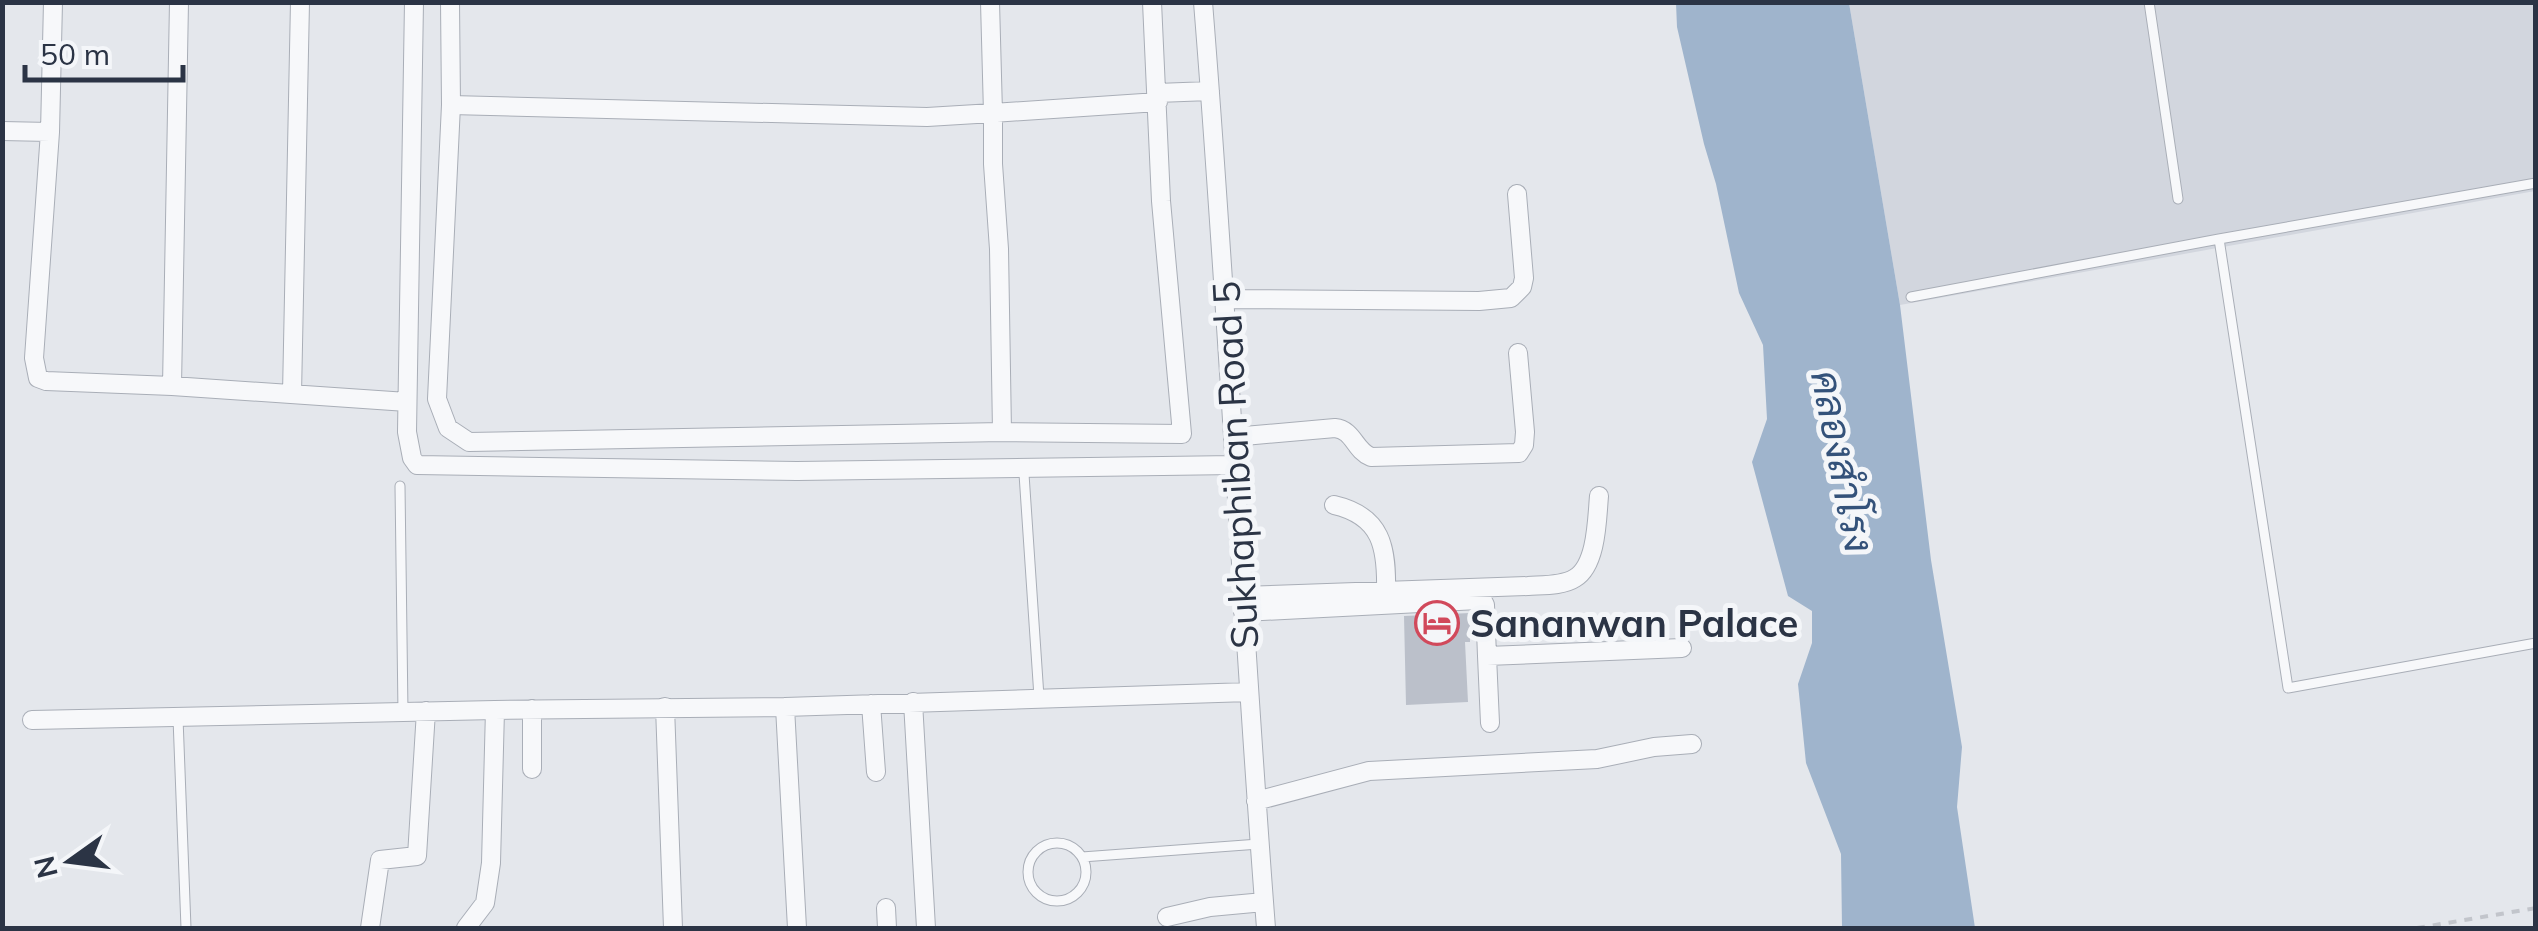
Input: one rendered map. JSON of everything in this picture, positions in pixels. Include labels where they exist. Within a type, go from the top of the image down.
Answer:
[{"type":"street","points":[[53,2],[50,132],[34,358],[38,378],[407,402]]},
{"type":"street","points":[[172,386],[180,2]]},
{"type":"street","points":[[292,394],[300,2]]},
{"type":"street","points":[[414,2],[407,432],[417,465],[798,470],[1235,465]]},
{"type":"street","points":[[450,2],[450,104],[437,399],[448,428],[469,442],[1002,432],[1182,434],[1161,200],[1152,2]]},
{"type":"street","points":[[990,2],[1002,432]]},
{"type":"street","name":"Sukhaphiban Road 5","points":[[1202,2],[1266,928]]},
{"type":"street","points":[[450,104],[927,117],[1210,91]]},
{"type":"street","points":[[2,131],[50,132]]},
{"type":"street","points":[[1225,299],[1512,298],[1524,278],[1516,194]]},
{"type":"street","points":[[1233,437],[1336,428],[1344,429],[1362,454],[1371,457],[1519,453],[1525,432],[1518,353]]},
{"type":"street","points":[[1242,604],[1386,591],[1551,584],[1576,578],[1584,570],[1595,541],[1599,496]]},
{"type":"street","points":[[1334,505],[1369,520],[1384,549],[1386,591]]},
{"type":"street","points":[[1242,604],[1484,601],[1490,723]]},
{"type":"street","points":[[1487,656],[1682,648]]},
{"type":"street","points":[[32,720],[785,707],[1249,692]]},
{"type":"street","points":[[913,702],[926,928]]},
{"type":"street","points":[[871,704],[876,772]]},
{"type":"street","points":[[665,707],[673,928]]},
{"type":"street","points":[[785,707],[797,928]]},
{"type":"street","points":[[532,709],[532,769]]},
{"type":"street","points":[[466,928],[484,902],[491,863],[495,710]]},
{"type":"street","points":[[370,928],[380,860],[417,856],[426,711]]},
{"type":"street","points":[[1256,801],[1369,771],[1597,759],[1692,744]]},
{"type":"street","points":[[1167,918],[1210,907],[1264,902]]},
{"type":"street","points":[[886,908],[887,928]]},
{"type":"lane","points":[[2149,2],[2178,198]]},
{"type":"lane","points":[[1912,297],[2536,183]]},
{"type":"lane","points":[[2219,239],[2288,688],[2536,642]]},
{"type":"lane","points":[[1024,474],[1040,697]]},
{"type":"lane","points":[[400,486],[403,712]]},
{"type":"lane","points":[[178,718],[186,928]]},
{"type":"lane","points":[[1061,843],[1073,847],[1082,857],[1084,882],[1066,900],[1040,896],[1032,886],[1029,861],[1037,850],[1061,843]]},
{"type":"lane","points":[[1082,857],[1260,844]]},
{"type":"path","points":[[2417,928],[2536,908]]},
{"type":"shaded area","points":[[1849,3],[2535,3],[2535,191],[1900,305]]},
{"type":"water","name":"คลองสำโรง","points":[[1676,3],[1849,3],[1900,305],[1931,560],[1962,747],[1957,807],[1975,928],[1842,928],[1841,854],[1806,763],[1798,684],[1812,643],[1812,611],[1788,596],[1752,462],[1767,419],[1763,345],[1739,293],[1677,27]]},
{"type":"building","points":[[1470,613],[1470,642],[1465,642],[1468,702],[1406,705],[1404,616]]},
{"type":"place","name":"Sananwan Palace","points":[[1437,623]]}]
